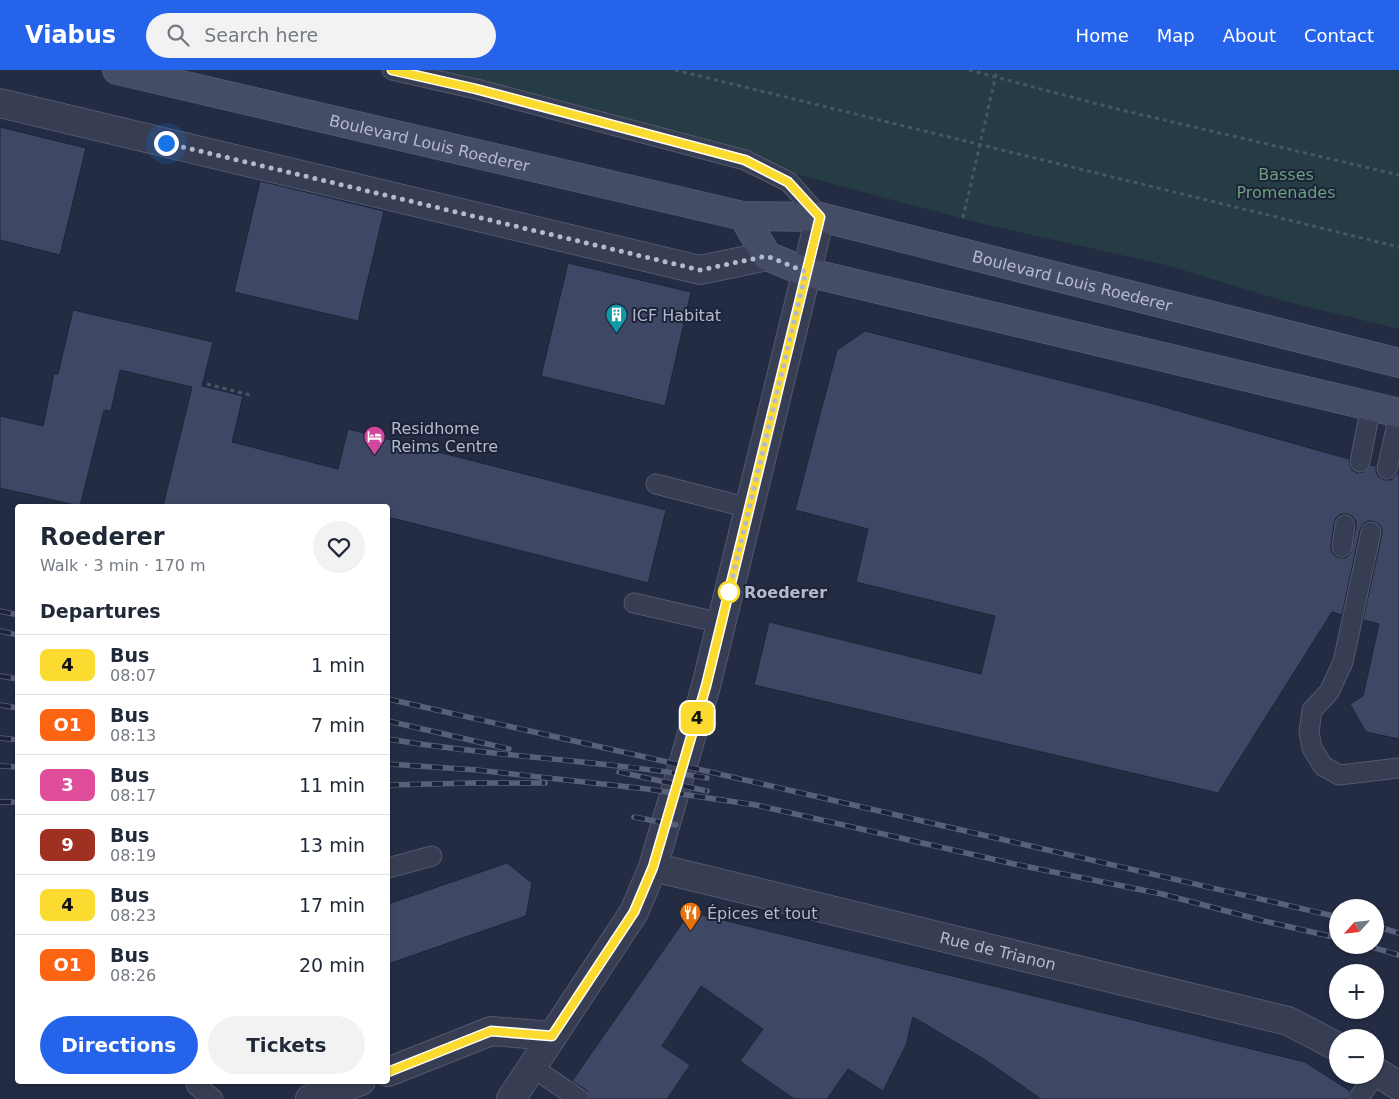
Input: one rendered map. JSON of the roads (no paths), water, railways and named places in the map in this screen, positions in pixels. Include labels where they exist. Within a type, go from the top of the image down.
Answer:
[{"type":"main road","name":"Boulevard Louis Roederer","points":[[117,70],[743,216],[820,217],[1399,363]]},
{"type":"main road","points":[[743,216],[767,256],[806,272],[1399,414]]},
{"type":"street","points":[[0,103],[700,270],[767,256]]},
{"type":"street","points":[[511,1099],[634,912],[653,867],[706,686],[820,217]]},
{"type":"street","name":"Rue de Trianon","points":[[653,867],[1288,1021],[1329,1042]]},
{"type":"street","points":[[390,1071],[491,1031],[552,1036]]},
{"type":"street","points":[[310,1099],[352,1084]]},
{"type":"lane","points":[[392,70],[476,89],[745,160],[788,182],[820,217]]},
{"type":"lane","points":[[1360,462],[1371,406]]},
{"type":"lane","points":[[1387,469],[1399,414]]},
{"type":"lane","points":[[656,484],[749,508]]},
{"type":"lane","points":[[1342,547],[1345,525]]},
{"type":"lane","points":[[1372,532],[1343,662],[1329,692],[1312,710],[1309,732],[1312,748],[1323,766],[1339,775],[1399,768]]},
{"type":"lane","points":[[634,603],[722,623]]},
{"type":"lane","points":[[390,867],[432,856]]},
{"type":"lane","points":[[532,1067],[579,1099]]},
{"type":"lane","points":[[196,1084],[213,1099]]},
{"type":"lane","points":[[1358,1099],[1372,1084]]},
{"type":"railway","points":[[0,611],[15,614]]},
{"type":"railway","points":[[0,631],[15,634]]},
{"type":"railway","points":[[0,676],[15,678]]},
{"type":"railway","points":[[390,699],[1329,915]]},
{"type":"railway","points":[[0,705],[15,708]]},
{"type":"railway","points":[[390,721],[509,749]]},
{"type":"railway","points":[[0,738],[15,740]]},
{"type":"railway","points":[[390,739],[707,778]]},
{"type":"railway","points":[[390,764],[477,770],[647,789],[756,805],[1014,864],[1162,894],[1329,936]]},
{"type":"railway","points":[[0,766],[15,767]]},
{"type":"railway","points":[[619,772],[707,791]]},
{"type":"railway","points":[[390,785],[545,783]]},
{"type":"railway","points":[[0,802],[15,802]]},
{"type":"railway","points":[[634,817],[676,825]]},
{"type":"railway","points":[[1384,929],[1399,933]]},
{"type":"railway","points":[[1384,951],[1399,955]]},
{"type":"place","name":"ICF Habitat","points":[[616,334]]},
{"type":"place","name":"Residhome Reims Centre","points":[[375,456]]},
{"type":"place","name":"Roederer","points":[[729,592]]},
{"type":"place","name":"Épices et tout","points":[[691,932]]},
{"type":"park label","name":"Basses Promenades","points":[[1286,183]]}]
